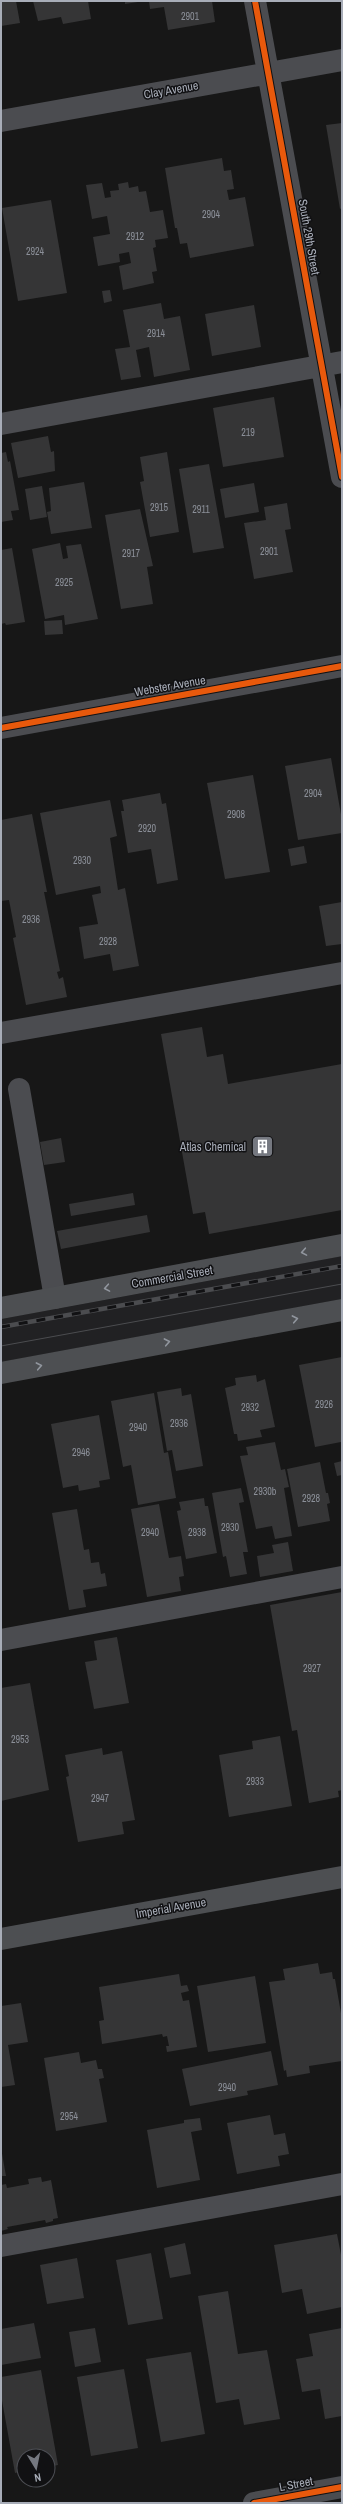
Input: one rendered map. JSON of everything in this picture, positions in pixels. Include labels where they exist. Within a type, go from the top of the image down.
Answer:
[{"type":"main road","name":"Commercial Street","points":[[1,1308],[342,1245]]},
{"type":"main road","points":[[1,1373],[342,1310]]},
{"type":"main road","name":"Imperial Avenue","points":[[1,1939],[342,1876]]},
{"type":"street","name":"South 29th Street","points":[[255,1],[268,73],[332,364],[342,477]]},
{"type":"street","name":"Clay Avenue","points":[[1,122],[342,60]]},
{"type":"street","points":[[1,424],[332,364]]},
{"type":"street","name":"Webster Avenue","points":[[1,728],[342,666]]},
{"type":"street","points":[[1,1033],[342,973]]},
{"type":"street","points":[[19,1089],[56,1298]]},
{"type":"street","points":[[1,1640],[342,1577]]},
{"type":"street","points":[[1,2246],[342,2184]]},
{"type":"street","name":"L Street","points":[[254,2503],[342,2487]]},
{"type":"shaded area","points":[[342,1256],[342,1299],[1,1362],[1,1319]]},
{"type":"building","points":[[1,1],[16,1],[20,23],[1,26]]},
{"type":"building","points":[[33,1],[88,1],[91,19],[63,24],[61,17],[38,21]]},
{"type":"building","points":[[125,1],[138,1],[138,2],[125,4]]},
{"type":"building","points":[[149,1],[212,1],[215,22],[168,30],[164,7],[150,9]]},
{"type":"building","points":[[342,123],[342,208],[340,209],[326,125]]},
{"type":"building","points":[[222,158],[224,171],[231,170],[234,189],[227,190],[229,200],[245,197],[254,246],[190,258],[187,243],[180,244],[177,228],[175,228],[165,168]]},
{"type":"building","points":[[128,182],[129,188],[138,186],[139,192],[146,191],[150,212],[163,210],[168,238],[155,240],[156,247],[153,248],[157,271],[152,272],[154,283],[123,290],[119,266],[131,263],[129,252],[119,254],[120,262],[98,266],[93,237],[110,234],[107,216],[92,219],[86,185],[102,183],[105,198],[111,197],[110,191],[119,190],[118,184]]},
{"type":"building","points":[[51,200],[67,293],[18,301],[2,208]]},
{"type":"building","points":[[110,290],[112,301],[104,303],[102,291]]},
{"type":"building","points":[[161,303],[164,319],[180,316],[190,370],[154,377],[149,347],[136,350],[141,377],[121,380],[115,349],[130,347],[123,310]]},
{"type":"building","points":[[254,305],[261,347],[212,356],[205,314]]},
{"type":"building","points":[[274,397],[284,457],[223,467],[213,408]]},
{"type":"building","points":[[48,436],[51,452],[54,451],[55,471],[18,478],[11,443]]},
{"type":"building","points":[[6,452],[8,462],[10,461],[19,510],[11,511],[13,520],[1,522],[1,453]]},
{"type":"building","points":[[167,452],[179,532],[150,537],[140,482],[144,481],[140,457]]},
{"type":"building","points":[[209,464],[224,548],[193,553],[179,469]]},
{"type":"building","points":[[84,482],[92,528],[51,534],[47,512],[51,511],[49,488]]},
{"type":"building","points":[[254,483],[259,512],[225,518],[220,489]]},
{"type":"building","points":[[42,486],[47,517],[30,520],[25,489]]},
{"type":"building","points":[[287,503],[291,529],[285,530],[293,572],[254,579],[244,523],[266,520],[264,507]]},
{"type":"building","points":[[140,509],[153,566],[147,567],[153,604],[121,609],[105,515]]},
{"type":"building","points":[[60,543],[63,559],[68,558],[66,546],[81,544],[98,619],[65,625],[64,615],[45,619],[32,549]]},
{"type":"building","points":[[12,548],[25,622],[6,625],[5,623],[1,624],[1,550]]},
{"type":"building","points":[[62,620],[63,634],[45,635],[44,621]]},
{"type":"building","points":[[331,758],[342,820],[342,833],[298,840],[285,766]]},
{"type":"building","points":[[253,775],[270,872],[225,879],[207,783]]},
{"type":"building","points":[[160,793],[162,804],[166,803],[178,880],[157,884],[151,849],[128,853],[121,811],[124,811],[122,800]]},
{"type":"building","points":[[110,800],[117,836],[110,838],[118,890],[125,888],[139,966],[113,971],[110,954],[84,959],[79,927],[98,924],[92,895],[101,893],[100,886],[56,895],[40,813]]},
{"type":"building","points":[[32,814],[47,892],[44,892],[60,971],[57,972],[59,979],[63,977],[67,997],[26,1005],[13,938],[16,937],[9,900],[1,901],[1,820]]},
{"type":"building","points":[[304,846],[307,863],[291,866],[288,849]]},
{"type":"building","points":[[342,902],[342,944],[326,946],[319,906]]},
{"type":"building","name":"Atlas Chemical","points":[[202,1027],[207,1057],[223,1054],[228,1084],[342,1064],[342,1210],[209,1234],[205,1212],[193,1214],[161,1034]]},
{"type":"building","points":[[61,1138],[65,1162],[44,1165],[40,1142]]},
{"type":"building","points":[[133,1193],[135,1205],[71,1216],[69,1204]]},
{"type":"building","points":[[147,1215],[150,1232],[61,1249],[57,1231]]},
{"type":"building","points":[[342,1357],[342,1445],[341,1442],[315,1447],[299,1365]]},
{"type":"building","points":[[256,1375],[257,1382],[265,1379],[275,1427],[260,1430],[262,1437],[238,1441],[237,1434],[234,1434],[225,1388],[236,1385],[235,1378]]},
{"type":"building","points":[[181,1388],[182,1396],[191,1394],[203,1466],[176,1471],[172,1450],[167,1451],[157,1392]]},
{"type":"building","points":[[154,1393],[164,1453],[168,1452],[176,1498],[138,1505],[131,1465],[123,1467],[111,1401]]},
{"type":"building","points":[[99,1415],[110,1479],[99,1481],[100,1487],[79,1491],[78,1485],[63,1488],[51,1424]]},
{"type":"building","points":[[275,1442],[281,1470],[285,1469],[289,1487],[284,1488],[292,1536],[275,1539],[272,1526],[256,1529],[240,1456],[248,1455],[246,1447]]},
{"type":"building","points":[[342,1461],[342,1475],[337,1476],[334,1463]]},
{"type":"building","points":[[320,1462],[326,1493],[328,1493],[330,1503],[327,1504],[330,1521],[298,1527],[287,1469]]},
{"type":"building","points":[[241,1488],[244,1502],[239,1503],[248,1552],[243,1552],[247,1574],[230,1577],[226,1556],[223,1557],[212,1493]]},
{"type":"building","points":[[204,1498],[205,1506],[208,1506],[217,1553],[186,1559],[177,1511],[181,1510],[179,1502]]},
{"type":"building","points":[[159,1504],[169,1558],[181,1556],[184,1576],[179,1577],[181,1591],[147,1597],[131,1509]]},
{"type":"building","points":[[77,1509],[84,1550],[89,1549],[91,1563],[99,1562],[101,1574],[105,1573],[107,1586],[83,1590],[86,1607],[69,1610],[52,1513]]},
{"type":"building","points":[[288,1542],[293,1571],[260,1577],[257,1556],[274,1553],[272,1545]]},
{"type":"building","points":[[342,1592],[342,1790],[338,1791],[339,1797],[309,1803],[297,1730],[292,1731],[270,1605]]},
{"type":"building","points":[[117,1637],[129,1703],[94,1709],[85,1662],[97,1660],[94,1641]]},
{"type":"building","points":[[30,1683],[49,1790],[1,1801],[1,1688]]},
{"type":"building","points":[[280,1736],[292,1806],[229,1817],[219,1755],[253,1749],[252,1741]]},
{"type":"building","points":[[102,1748],[103,1755],[122,1751],[135,1820],[122,1822],[124,1834],[78,1842],[66,1777],[69,1776],[65,1755]]},
{"type":"building","points":[[318,1963],[320,1974],[332,1972],[333,1979],[335,1979],[342,2019],[342,2061],[309,2066],[310,2073],[287,2077],[286,2070],[284,2071],[269,1982],[285,1980],[283,1969]]},
{"type":"building","points":[[179,1974],[181,1986],[187,1985],[189,1991],[181,1993],[183,2001],[189,2000],[197,2047],[167,2052],[166,2046],[169,2046],[167,2036],[163,2037],[162,2034],[102,2044],[99,2021],[104,2020],[99,1987]]},
{"type":"building","points":[[255,1976],[266,2043],[208,2052],[197,1986]]},
{"type":"building","points":[[21,2003],[28,2042],[8,2045],[15,2085],[1,2087],[1,2006]]},
{"type":"building","points":[[271,2051],[278,2085],[247,2091],[248,2095],[190,2106],[182,2069]]},
{"type":"building","points":[[79,2052],[81,2063],[96,2060],[98,2069],[102,2069],[104,2078],[99,2079],[107,2122],[56,2131],[44,2058]]},
{"type":"building","points":[[270,2115],[274,2135],[285,2133],[289,2154],[278,2156],[280,2166],[237,2174],[227,2123]]},
{"type":"building","points":[[200,2118],[202,2130],[191,2132],[200,2180],[157,2188],[147,2130],[184,2123],[184,2120]]},
{"type":"building","points":[[1,2148],[6,2176],[1,2176]]},
{"type":"building","points":[[41,2177],[42,2182],[51,2180],[58,2218],[46,2223],[45,2220],[7,2227],[8,2229],[1,2231],[1,2185],[6,2184],[7,2188],[29,2184],[28,2179]]},
{"type":"building","points":[[337,2234],[342,2260],[342,2307],[307,2314],[302,2289],[282,2293],[274,2245]]},
{"type":"building","points":[[185,2243],[191,2274],[170,2278],[164,2248]]},
{"type":"building","points":[[151,2253],[163,2319],[128,2325],[116,2260]]},
{"type":"building","points":[[77,2258],[84,2298],[47,2304],[40,2265]]},
{"type":"building","points":[[228,2291],[238,2354],[267,2350],[280,2419],[244,2425],[239,2399],[216,2403],[198,2296]]},
{"type":"building","points":[[34,2323],[41,2358],[1,2365],[1,2329]]},
{"type":"building","points":[[95,2328],[101,2362],[75,2367],[69,2332]]},
{"type":"building","points":[[342,2328],[342,2416],[325,2419],[320,2389],[302,2392],[296,2359],[313,2356],[309,2334]]},
{"type":"building","points":[[191,2352],[205,2434],[161,2442],[146,2359]]},
{"type":"building","points":[[124,2369],[138,2448],[91,2456],[77,2377]]},
{"type":"building","points":[[41,2370],[55,2448],[16,2448],[15,2473],[1,2395],[1,2377]]},
{"type":"building","points":[[56,2454],[58,2465],[56,2465]]},
{"type":"tram line","points":[[1,1346],[342,1284]]},
{"type":"railway","points":[[1,1327],[342,1266]]},
{"type":"cycle path","points":[[255,1],[342,477]]},
{"type":"cycle path","points":[[1,728],[342,666]]},
{"type":"cycle path","points":[[254,2503],[342,2487]]},
{"type":"place","name":"Atlas Chemical","points":[[262,1147]]}]
